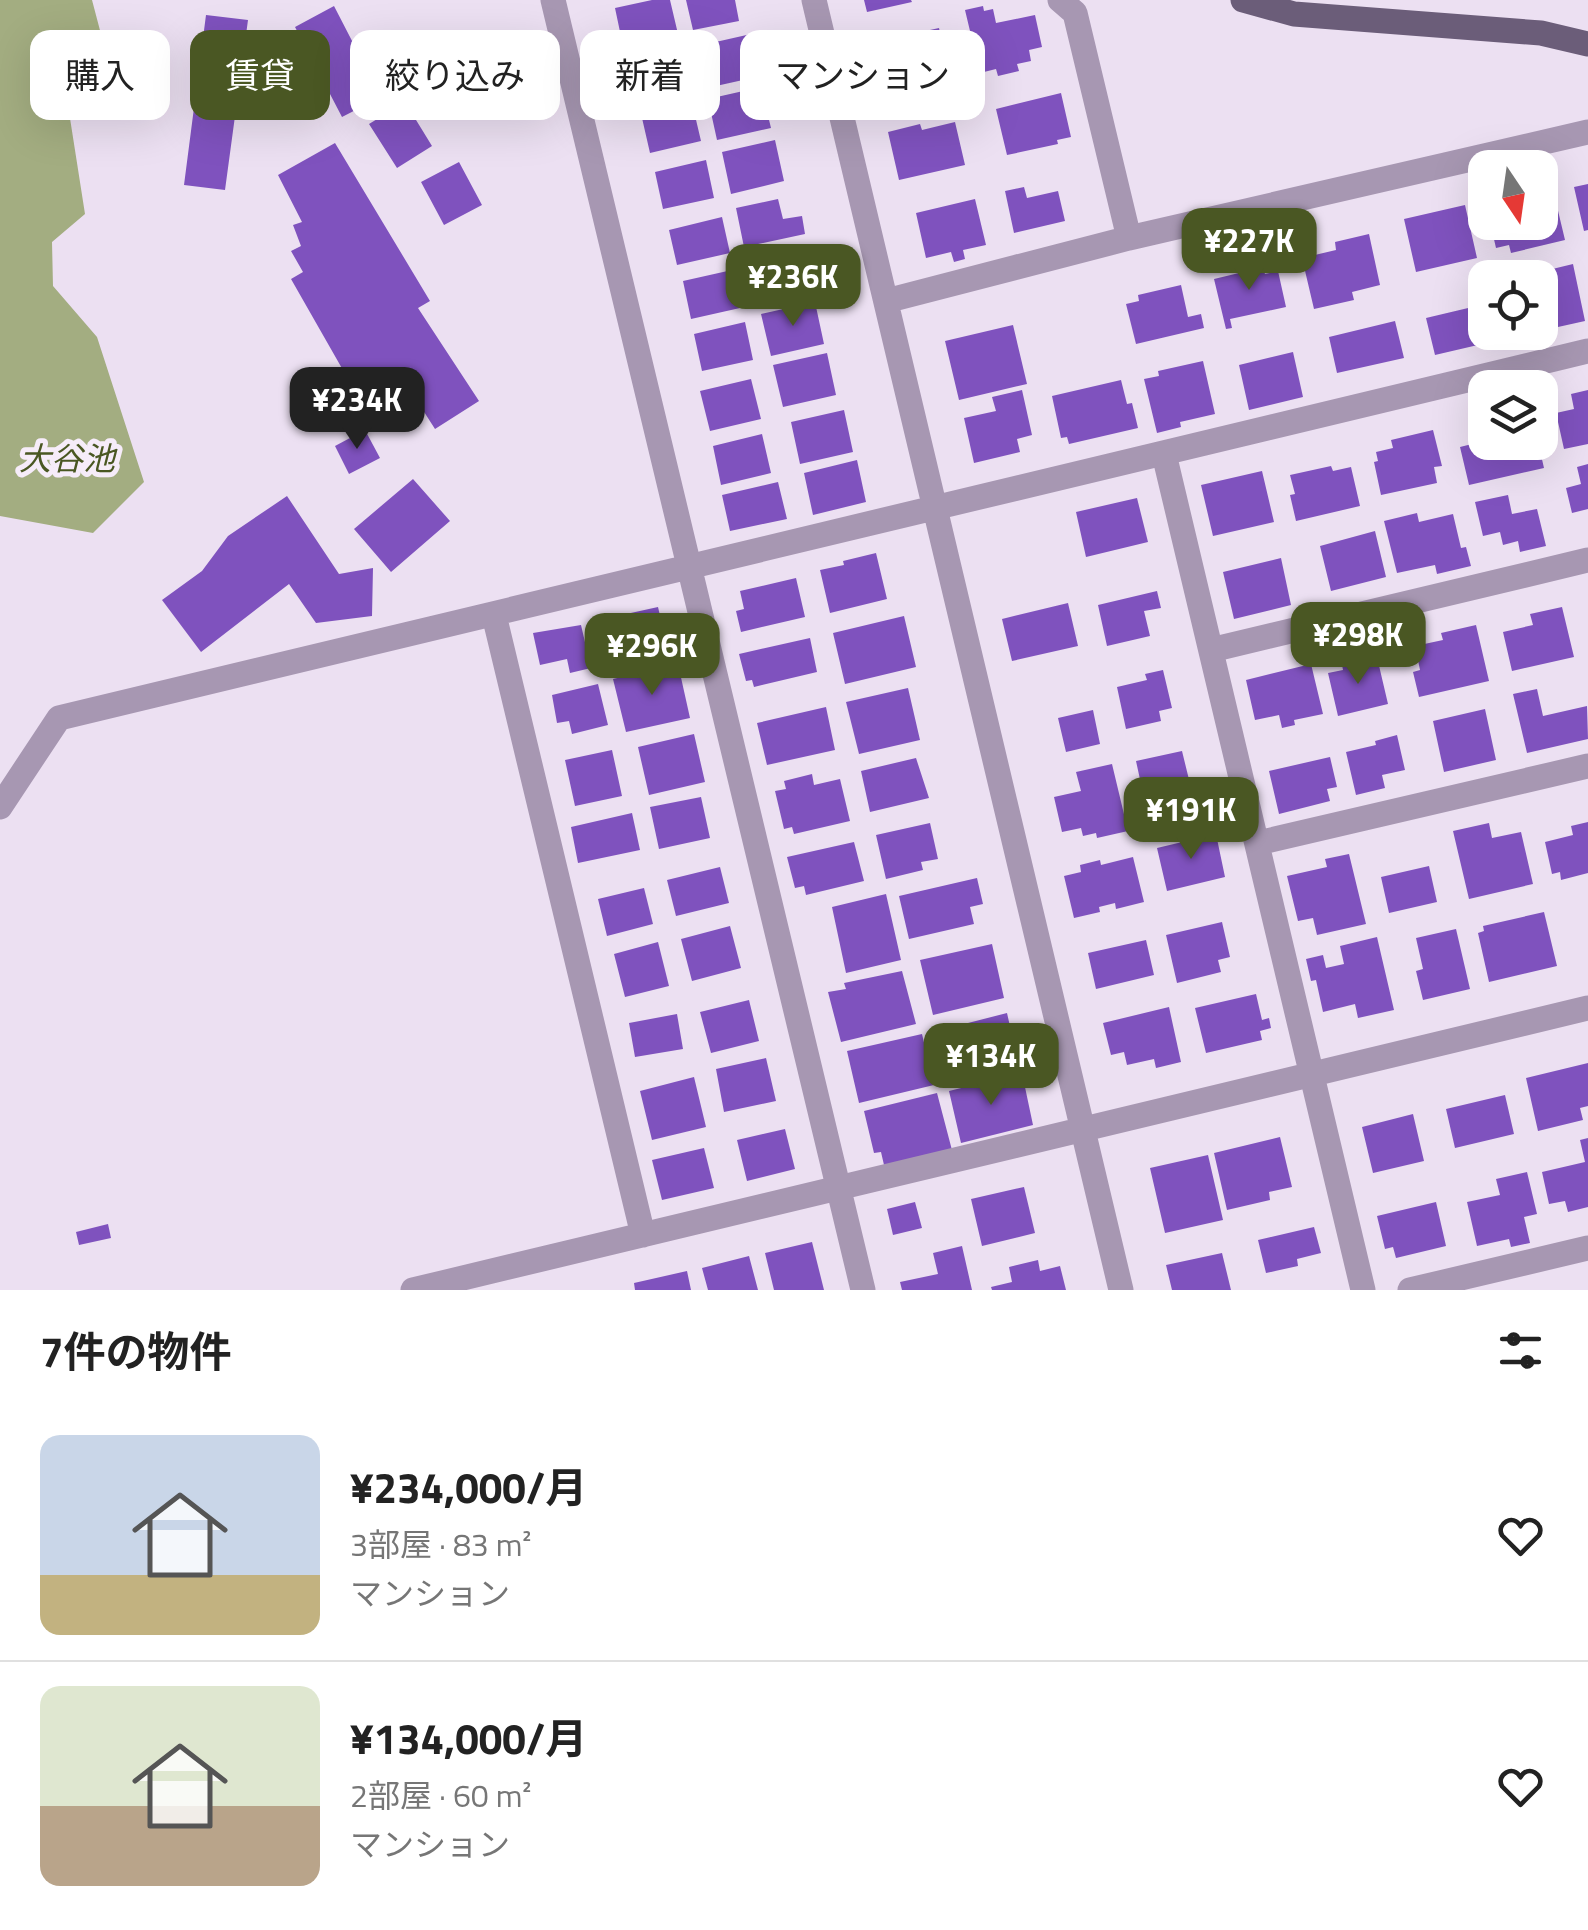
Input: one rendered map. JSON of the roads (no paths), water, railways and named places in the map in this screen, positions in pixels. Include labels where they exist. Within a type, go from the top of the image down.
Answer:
[{"type":"main road","points":[[1243,0],[1294,14],[1542,33],[1588,44]]},
{"type":"street","points":[[553,0],[863,1290]]},
{"type":"street","points":[[814,0],[1121,1290]]},
{"type":"street","points":[[1060,0],[1075,14],[1129,238]]},
{"type":"street","points":[[886,301],[1129,238],[1588,132]]},
{"type":"street","points":[[0,807],[59,718],[1588,351]]},
{"type":"street","points":[[1164,454],[1363,1290]]},
{"type":"street","points":[[1210,650],[1588,560]]},
{"type":"street","points":[[494,616],[643,1235]]},
{"type":"street","points":[[1258,843],[1588,766]]},
{"type":"street","points":[[414,1290],[1588,1008]]},
{"type":"street","points":[[1410,1290],[1588,1248]]},
{"type":"water","name":"大谷池","points":[[0,0],[92,0],[100,30],[30,30],[30,120],[70,120],[85,214],[52,242],[53,286],[97,337],[144,482],[93,533],[0,516]]}]
